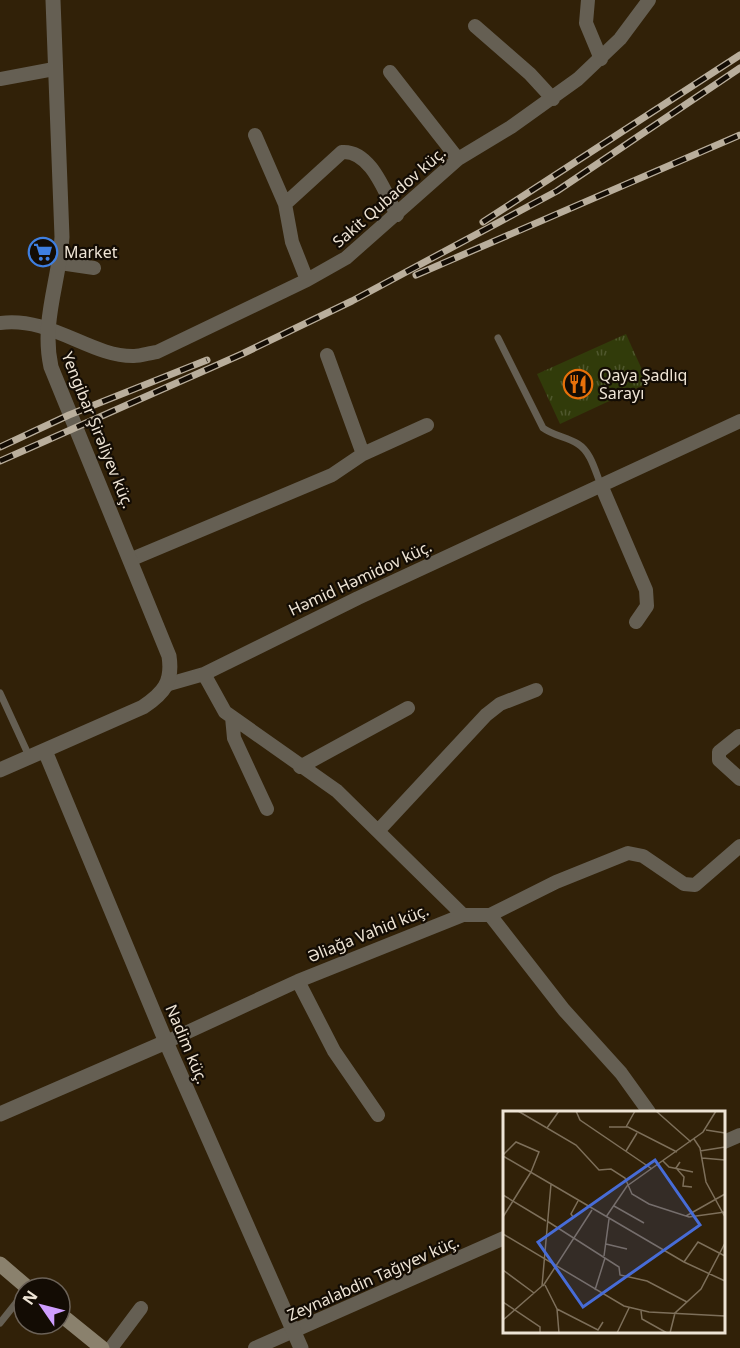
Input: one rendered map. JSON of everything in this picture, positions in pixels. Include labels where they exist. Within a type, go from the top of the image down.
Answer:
[{"type":"main road","points":[[0,1264],[14,1276]]},
{"type":"main road","points":[[72,1324],[102,1348]]},
{"type":"street","name":"Yengibar Şirəliyev küç.","points":[[53,0],[62,237],[60,263],[46,327],[51,367],[170,656],[172,670],[169,684]]},
{"type":"street","points":[[588,0],[586,23],[602,59]]},
{"type":"street","name":"Sakit Qubadov küç.","points":[[0,323],[46,327],[111,352],[133,356],[157,352],[307,280],[345,258],[397,215],[458,159],[512,128],[553,99],[602,59],[649,0]]},
{"type":"street","points":[[476,26],[530,74],[553,99]]},
{"type":"street","points":[[0,79],[54,69]]},
{"type":"street","points":[[390,72],[458,159]]},
{"type":"street","points":[[255,135],[285,204],[292,242],[307,280]]},
{"type":"street","points":[[285,204],[342,152],[354,151],[364,159],[397,215]]},
{"type":"street","points":[[60,263],[94,268]]},
{"type":"street","points":[[327,355],[363,454]]},
{"type":"street","name":"Həmid Həmidov küç.","points":[[0,770],[143,707],[160,696],[169,684],[204,674],[358,598],[740,422]]},
{"type":"street","points":[[132,560],[332,475],[363,454],[427,425]]},
{"type":"street","points":[[602,485],[646,590],[646,606],[636,622]]},
{"type":"street","points":[[204,674],[219,703],[232,717],[337,791],[402,857],[464,915]]},
{"type":"street","points":[[378,831],[486,716],[500,704],[536,690]]},
{"type":"street","points":[[300,767],[408,708]]},
{"type":"street","points":[[232,717],[234,738],[267,809]]},
{"type":"street","points":[[739,736],[719,752],[719,760],[740,779]]},
{"type":"street","name":"Nadim küç.","points":[[45,752],[166,1042],[301,1348]]},
{"type":"street","name":"Əliağa Vahid küç.","points":[[0,1114],[166,1042],[298,981],[464,915],[490,915],[556,882],[628,854],[643,855],[684,884],[695,885],[740,846]]},
{"type":"street","points":[[490,915],[564,1010],[621,1073],[648,1111]]},
{"type":"street","points":[[298,981],[334,1051],[378,1115]]},
{"type":"street","points":[[725,1141],[740,1135]]},
{"type":"street","name":"Zeynalabdin Tağıyev küç.","points":[[255,1348],[503,1238]]},
{"type":"street","points":[[111,1348],[141,1308]]},
{"type":"lane","points":[[498,338],[543,428],[555,436],[576,442],[587,451],[602,485]]},
{"type":"lane","points":[[0,693],[30,758]]},
{"type":"lane","points":[[0,1323],[12,1308]]},
{"type":"green space","points":[[626,334],[648,383],[560,424],[537,374]]},
{"type":"railway","points":[[483,222],[740,55]]},
{"type":"railway","points":[[0,461],[242,354],[352,301],[557,191],[740,68]]},
{"type":"railway","points":[[416,275],[740,135]]},
{"type":"railway","points":[[0,447],[69,415],[207,360]]},
{"type":"place","name":"Market","points":[[43,252]]},
{"type":"place","name":"Qaya Şadlıq Sarayı","points":[[578,384]]}]
